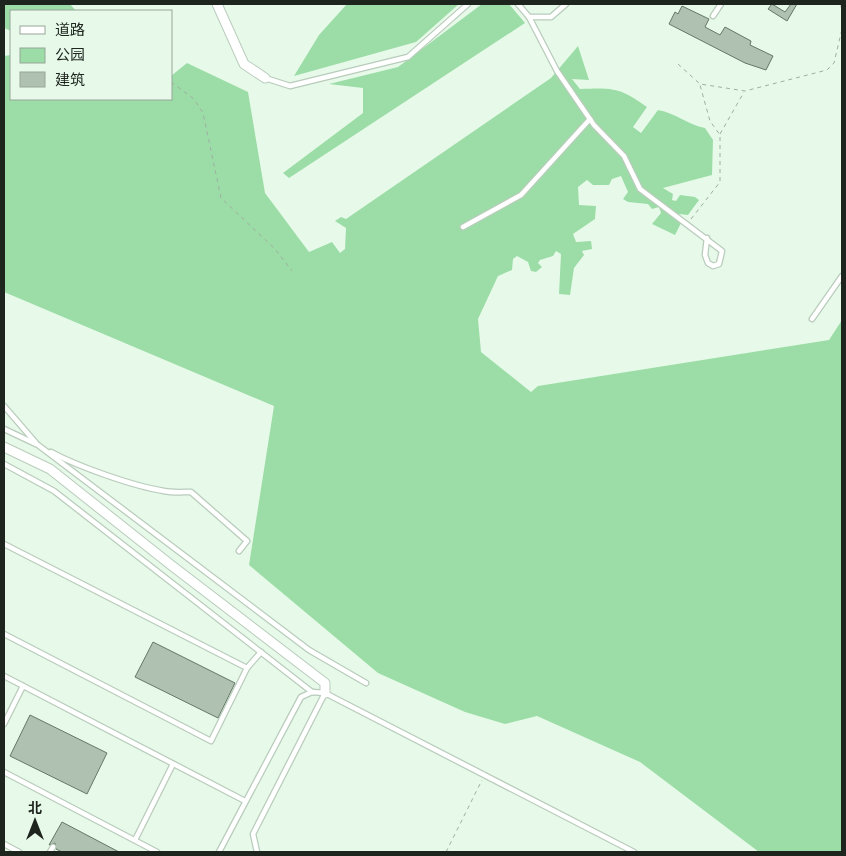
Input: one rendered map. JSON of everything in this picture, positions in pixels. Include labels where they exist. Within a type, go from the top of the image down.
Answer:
[{"type":"street","points":[[217,4],[244,64],[266,78]]},
{"type":"street","points":[[4,447],[50,469],[178,571],[325,682],[325,693]]},
{"type":"lane","points":[[266,78],[290,86],[408,57],[468,4]]},
{"type":"lane","points":[[518,4],[528,17],[557,71],[590,118],[624,156],[640,189],[688,223],[707,238],[722,251],[719,264],[714,266],[708,263],[705,255],[707,238]]},
{"type":"lane","points":[[528,17],[551,17],[566,4]]},
{"type":"lane","points":[[713,16],[721,4]]},
{"type":"lane","points":[[463,227],[521,195],[590,118]]},
{"type":"lane","points":[[812,319],[842,276]]},
{"type":"lane","points":[[4,406],[38,445],[309,650],[366,683]]},
{"type":"lane","points":[[4,429],[71,462],[165,492],[192,492],[246,541],[239,551]]},
{"type":"lane","points":[[4,464],[54,491],[312,692]]},
{"type":"lane","points":[[4,544],[247,668]]},
{"type":"lane","points":[[4,634],[211,741],[247,668],[261,652]]},
{"type":"lane","points":[[4,676],[245,801]]},
{"type":"lane","points":[[4,724],[23,686]]},
{"type":"lane","points":[[219,852],[301,697],[312,692],[325,693],[634,852]]},
{"type":"lane","points":[[257,852],[253,834],[325,693]]},
{"type":"lane","points":[[135,840],[173,764]]},
{"type":"lane","points":[[4,772],[157,852]]},
{"type":"lane","points":[[4,844],[19,852]]},
{"type":"path","points":[[841,4],[842,20]]},
{"type":"path","points":[[700,84],[745,91],[827,70],[834,63],[842,29]]},
{"type":"path","points":[[678,64],[700,84],[710,121],[720,135]]},
{"type":"path","points":[[172,83],[194,99],[203,113],[221,198],[274,249],[292,271]]},
{"type":"path","points":[[688,223],[720,182],[720,135],[745,91]]},
{"type":"path","points":[[446,852],[485,775]]},
{"type":"green space","points":[[4,4],[70,4],[75,10],[10,10],[10,31],[4,28]]},
{"type":"green space","points":[[347,4],[459,4],[416,42],[294,76],[319,35]]},
{"type":"green space","points":[[482,4],[509,4],[525,23],[289,178],[283,173],[363,113],[363,88],[329,84],[398,67]]},
{"type":"green space","points":[[578,46],[589,80],[572,79],[580,89],[615,90],[622,92],[647,107],[633,127],[641,133],[658,110],[705,128],[713,140],[712,175],[663,188],[673,194],[672,200],[676,201],[680,195],[695,197],[699,200],[688,215],[669,213],[681,223],[675,235],[652,224],[661,213],[659,207],[652,209],[648,204],[628,202],[623,199],[628,192],[621,176],[612,179],[609,185],[593,185],[587,180],[578,187],[579,205],[596,206],[595,219],[573,234],[576,242],[591,241],[592,249],[582,251],[584,255],[574,268],[570,295],[559,294],[561,254],[556,251],[553,256],[540,260],[538,263],[542,267],[536,272],[531,271],[528,262],[517,256],[513,259],[512,270],[498,276],[478,319],[481,352],[531,392],[538,386],[829,340],[842,320],[842,852],[759,852],[640,762],[537,716],[505,724],[465,712],[378,673],[249,565],[274,406],[4,292],[4,56],[10,55],[10,100],[172,100],[172,75],[187,63],[248,92],[265,193],[309,252],[332,242],[340,253],[345,249],[346,228],[335,221],[341,217],[346,219],[551,78]]},
{"type":"building","points":[[772,4],[785,12],[791,4],[797,4],[787,21],[768,9]]},
{"type":"building","points":[[682,6],[709,19],[705,27],[720,35],[725,27],[751,41],[750,45],[773,56],[766,70],[745,63],[669,24],[675,12],[678,14]]},
{"type":"building","points":[[153,642],[235,683],[218,718],[135,677]]},
{"type":"building","points":[[30,715],[107,753],[87,794],[10,756]]},
{"type":"building","points":[[62,822],[119,852],[62,852],[56,849],[55,843],[49,845]]}]
